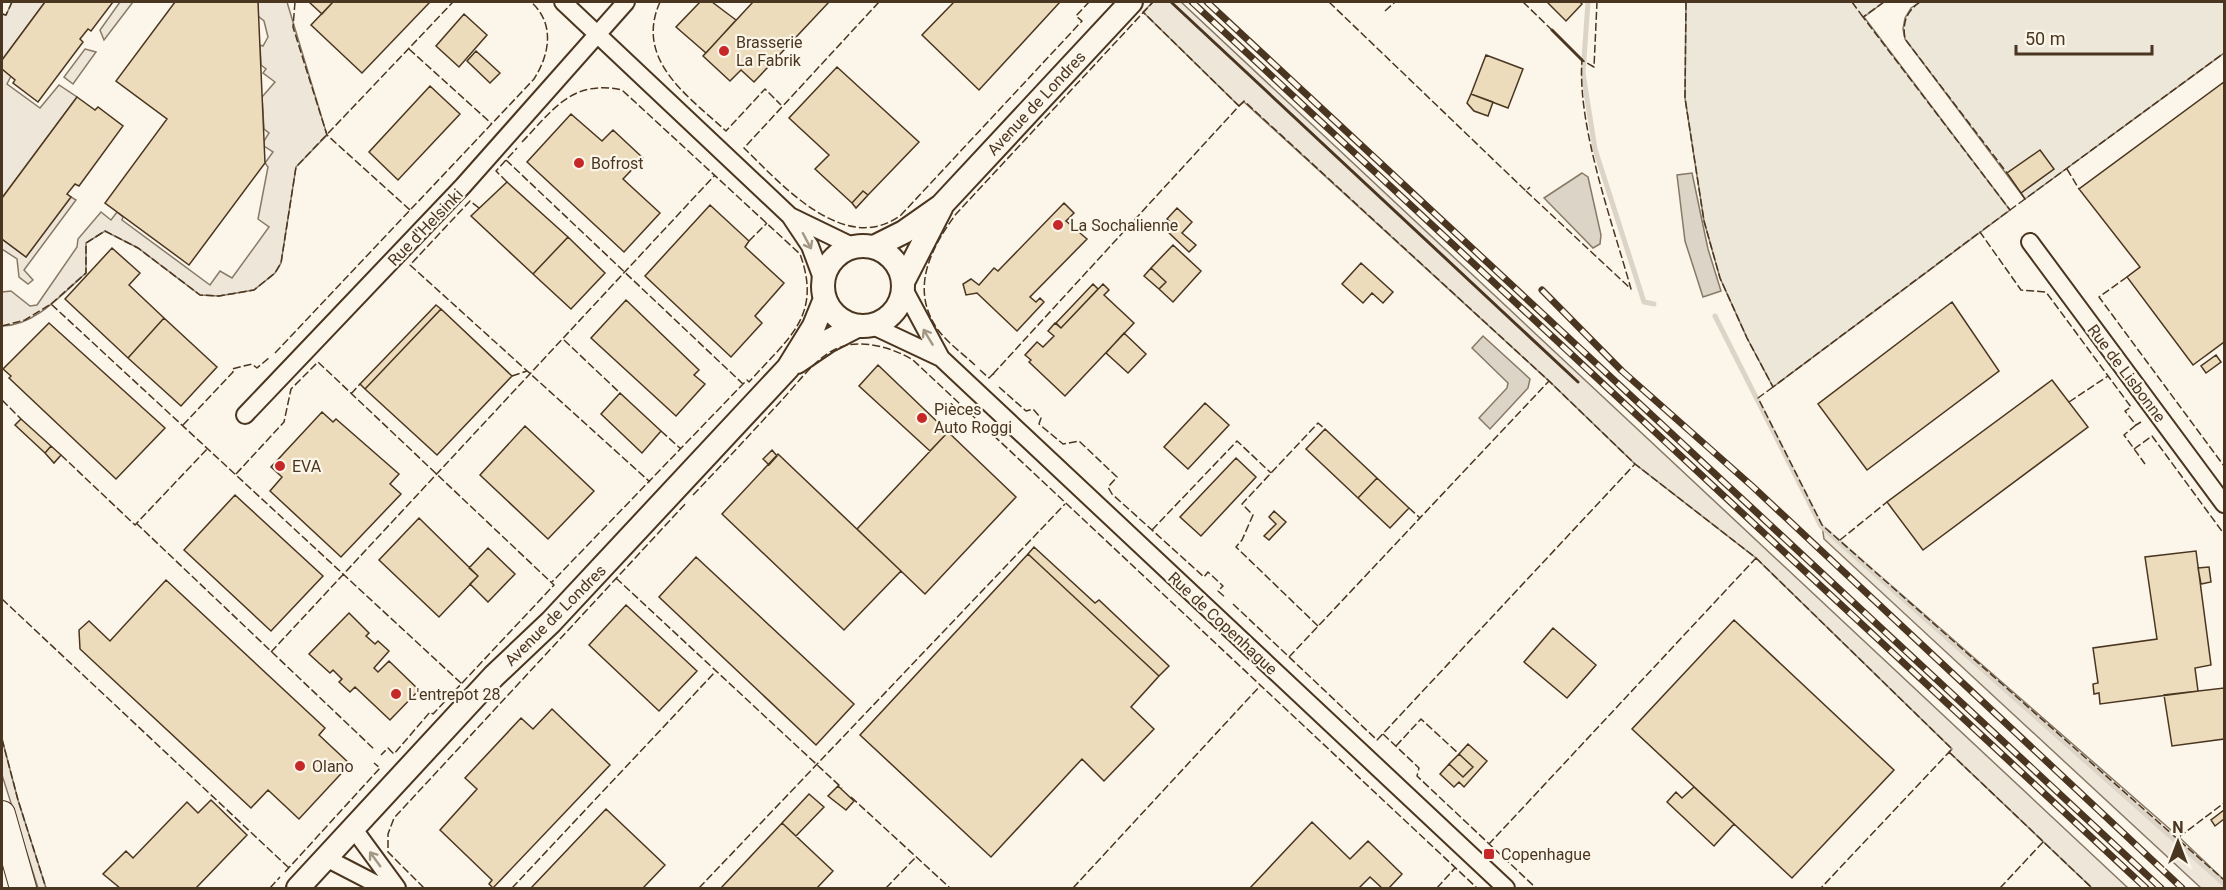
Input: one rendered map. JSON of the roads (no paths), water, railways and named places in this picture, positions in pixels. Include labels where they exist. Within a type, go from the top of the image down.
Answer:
[{"type":"main road","points":[[2,814],[23,888]]},
{"type":"street","points":[[563,2],[790,216],[810,246],[824,290],[837,316],[865,326],[895,312],[904,285],[894,258],[886,251],[864,247],[790,216]]},
{"type":"street","name":"Rue d'Helsinki","points":[[245,415],[464,186],[626,2]]},
{"type":"street","name":"Avenue de Londres","points":[[864,247],[904,232],[941,206],[1131,2]]},
{"type":"street","name":"Avenue de Londres","points":[[904,285],[941,206]]},
{"type":"street","name":"Rue de Lisbonne","points":[[2030,242],[2224,504]]},
{"type":"street","points":[[824,290],[834,257],[864,247]]},
{"type":"street","name":"Rue de Copenhague","points":[[904,285],[941,358],[1506,888]]},
{"type":"street","name":"Avenue de Londres","points":[[298,888],[494,676],[551,622],[788,368],[814,326],[824,290]]},
{"type":"street","name":"Avenue de Londres","points":[[788,368],[828,341],[865,326]]},
{"type":"street","name":"Rue de Copenhague","points":[[865,326],[941,358]]},
{"type":"street","points":[[353,828],[398,888]]},
{"type":"street","points":[[326,858],[384,888]]},
{"type":"waterway","points":[[1588,2],[1583,73],[1595,149],[1644,302],[1654,304]]},
{"type":"waterway","points":[[1715,316],[1821,526],[2224,884]]},
{"type":"railway","points":[[1192,2],[2146,888]]},
{"type":"railway","points":[[1207,2],[2161,888]]},
{"type":"railway","points":[[1542,290],[1622,371],[1752,486],[2182,888]]},
{"type":"place","name":"Brasserie La Fabrik","points":[[724,51]]},
{"type":"place","name":"Bofrost","points":[[579,163]]},
{"type":"place","name":"La Sochalienne","points":[[1058,225]]},
{"type":"place","name":"Pièces Auto Roggi","points":[[922,418]]},
{"type":"place","name":"EVA","points":[[280,466]]},
{"type":"place","name":"L'entrepot 28","points":[[396,694]]},
{"type":"place","name":"Olano","points":[[300,766]]},
{"type":"place","name":"Copenhague","points":[[1489,854]]}]
